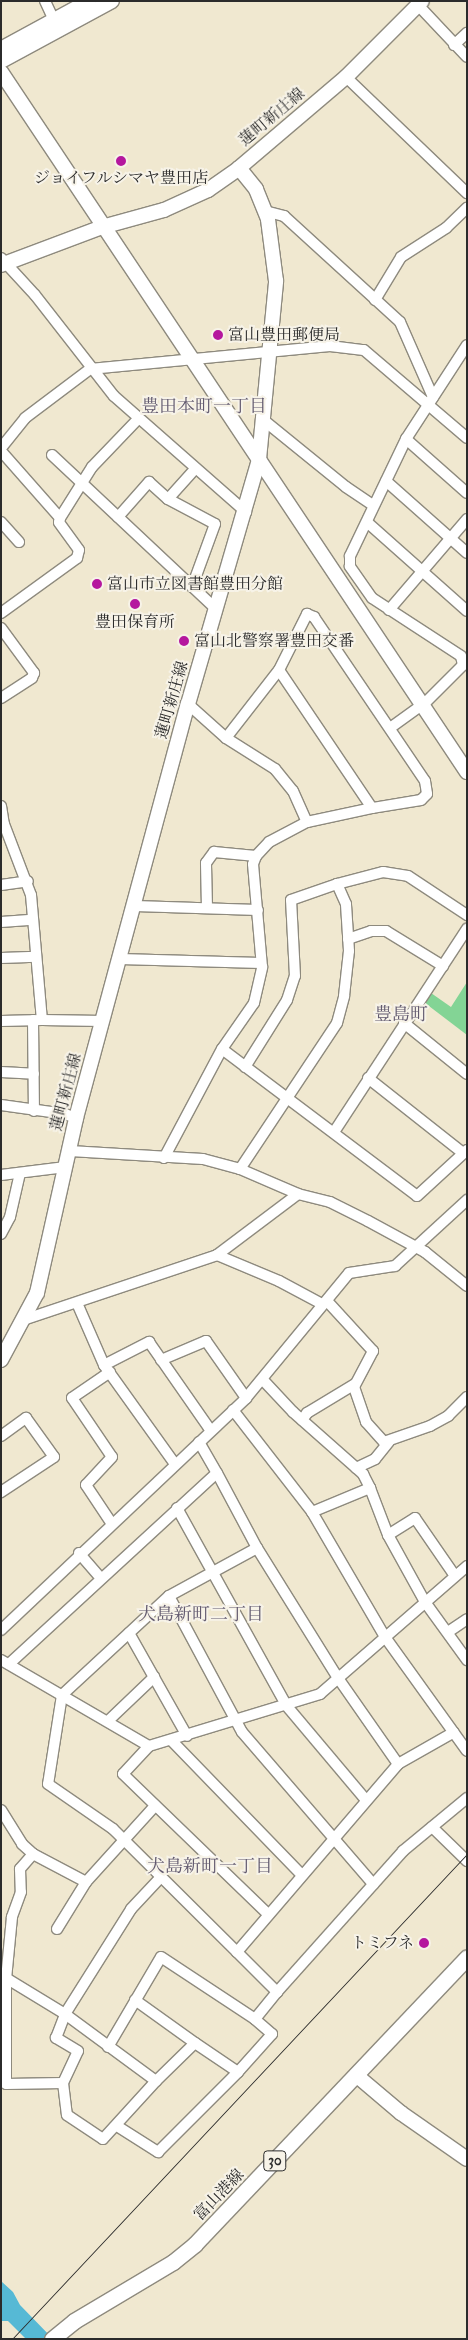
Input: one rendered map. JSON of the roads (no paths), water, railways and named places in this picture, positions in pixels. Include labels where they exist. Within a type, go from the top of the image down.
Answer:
[{"type":"main road","points":[[1,61],[89,1]]},
{"type":"main road","points":[[1,49],[112,1]]},
{"type":"main road","name":"蓮町新庄線","points":[[1,1360],[37,1293],[76,1118],[135,906],[188,704],[246,512],[259,459],[261,418],[270,350],[276,281],[265,211],[256,189],[239,168],[346,77],[418,2]]},
{"type":"main road","points":[[1,72],[102,227],[467,772]]},
{"type":"main road","points":[[2,262],[102,227],[164,210],[191,199],[239,168]]},
{"type":"main road","name":"富山港線","points":[[55,2336],[148,2278],[195,2244],[467,1957]]},
{"type":"main road","points":[[356,2075],[401,2112],[467,2159]]},
{"type":"street","points":[[46,1],[56,25]]},
{"type":"street","points":[[418,2],[467,57]]},
{"type":"street","points":[[454,44],[467,33]]},
{"type":"street","points":[[346,77],[467,193]]},
{"type":"street","points":[[375,300],[402,257],[446,228],[467,208]]},
{"type":"street","points":[[265,211],[284,216],[400,322],[430,400]]},
{"type":"street","points":[[2,262],[35,295],[90,369],[138,418],[246,512]]},
{"type":"street","points":[[390,728],[422,705],[464,660],[372,598],[350,566],[350,556],[368,523],[373,505],[406,439],[467,345]]},
{"type":"street","points":[[60,518],[2,446],[25,418],[90,369],[270,350],[330,346],[364,350],[430,400],[467,438]]},
{"type":"street","points":[[1,613],[77,558],[79,550],[59,522],[60,518],[92,467],[138,418]]},
{"type":"street","points":[[261,418],[346,487],[373,505]]},
{"type":"street","points":[[406,439],[467,494]]},
{"type":"street","points":[[52,455],[217,610]]},
{"type":"street","points":[[168,499],[195,469]]},
{"type":"street","points":[[118,517],[149,482],[168,499],[215,524],[192,586]]},
{"type":"street","points":[[386,482],[467,553]]},
{"type":"street","points":[[389,610],[467,520]]},
{"type":"street","points":[[1,522],[19,542]]},
{"type":"street","points":[[368,523],[467,611]]},
{"type":"street","points":[[164,1158],[222,1049],[254,1003],[261,963],[253,864],[256,856],[269,842],[307,822],[421,800],[427,794],[425,781],[390,728],[314,617],[306,614],[279,670],[226,738]]},
{"type":"street","points":[[1,628],[34,673],[32,678],[1,698]]},
{"type":"street","points":[[279,670],[372,808]]},
{"type":"street","points":[[188,704],[226,738],[275,769],[293,791],[307,822]]},
{"type":"street","points":[[1,806],[4,824],[28,881],[36,957],[37,1020],[34,1111]]},
{"type":"street","points":[[207,908],[206,863],[214,852],[256,856]]},
{"type":"street","points":[[245,1067],[287,1000],[296,976],[291,900],[337,884],[382,872],[408,876],[467,915]]},
{"type":"street","points":[[1,885],[28,881]]},
{"type":"street","points":[[240,1168],[288,1100],[337,1023],[344,996],[348,939],[346,904],[337,884]]},
{"type":"street","points":[[135,906],[258,910]]},
{"type":"street","points":[[1,922],[32,920]]},
{"type":"street","points":[[334,1132],[467,929]]},
{"type":"street","points":[[348,939],[371,931],[386,931],[443,966]]},
{"type":"street","points":[[1,958],[36,957]]},
{"type":"street","points":[[120,959],[261,963]]},
{"type":"street","points":[[1,1021],[103,1021]]},
{"type":"street","points":[[404,1023],[467,1074]]},
{"type":"street","points":[[222,1049],[417,1196],[465,1151],[368,1078]]},
{"type":"street","points":[[1,1072],[34,1074]]},
{"type":"street","points":[[1,1105],[76,1118]]},
{"type":"street","points":[[70,1150],[164,1158],[203,1159],[240,1168],[298,1194],[330,1202],[414,1246],[467,1286]]},
{"type":"street","points":[[1,1175],[66,1167]]},
{"type":"street","points":[[1,1234],[10,1217],[20,1173]]},
{"type":"street","points":[[23,1320],[217,1255],[298,1194]]},
{"type":"street","points":[[1,1630],[80,1553],[246,1398],[263,1380],[349,1273],[395,1266],[414,1246],[467,1200]]},
{"type":"street","points":[[217,1255],[279,1281],[324,1303],[373,1351],[355,1384],[308,1413],[302,1420]]},
{"type":"street","points":[[77,1303],[107,1369],[175,1464]]},
{"type":"street","points":[[161,1360],[206,1341],[246,1398]]},
{"type":"street","points":[[112,1524],[86,1484],[112,1457],[72,1398],[107,1369],[149,1342],[211,1430]]},
{"type":"street","points":[[263,1380],[302,1420],[356,1468],[370,1488],[388,1535],[425,1602],[467,1660]]},
{"type":"street","points":[[355,1384],[366,1422],[384,1442],[389,1442],[430,1426],[448,1416],[467,1397]]},
{"type":"street","points":[[233,1410],[312,1512],[385,1637],[467,1751]]},
{"type":"street","points":[[1,1436],[26,1418],[54,1457],[1,1492]]},
{"type":"street","points":[[199,1442],[257,1548],[338,1678],[398,1764]]},
{"type":"street","points":[[356,1468],[375,1459],[389,1442]]},
{"type":"street","points":[[149,1746],[5,1662],[34,1644],[101,1578],[217,1473]]},
{"type":"street","points":[[312,1512],[370,1488]]},
{"type":"street","points":[[177,1508],[286,1705],[366,1800]]},
{"type":"street","points":[[388,1535],[414,1518],[455,1576]]},
{"type":"street","points":[[257,1548],[169,1596],[62,1695],[48,1784],[113,1829],[160,1878],[277,1992]]},
{"type":"street","points":[[80,1553],[101,1578]]},
{"type":"street","points":[[268,1914],[123,1774],[149,1746],[320,1694],[467,1566]]},
{"type":"street","points":[[169,1596],[242,1732],[373,1884]]},
{"type":"street","points":[[448,1632],[467,1619]]},
{"type":"street","points":[[129,1633],[187,1736]]},
{"type":"street","points":[[108,1721],[154,1677]]},
{"type":"street","points":[[237,1952],[398,1764],[454,1732]]},
{"type":"street","points":[[171,1740],[302,1875]]},
{"type":"street","points":[[255,2019],[403,1851],[467,1798]]},
{"type":"street","points":[[57,1929],[86,1882],[155,1806]]},
{"type":"street","points":[[1,1810],[22,1844],[33,1854],[86,1882]]},
{"type":"street","points":[[432,1827],[467,1861]]},
{"type":"street","points":[[33,1854],[20,1870],[21,1892],[12,1917],[4,1977],[6,2084],[63,2083]]},
{"type":"street","points":[[160,1878],[131,1910],[65,2014],[56,2038],[78,2051],[63,2083],[67,2116],[103,2139],[195,2043]]},
{"type":"street","points":[[108,2047],[161,1957],[255,2019],[272,2034],[238,2072],[158,2152],[117,2126]]},
{"type":"street","points":[[4,1977],[65,2014],[156,2082]]},
{"type":"street","points":[[134,2000],[238,2072]]},
{"type":"water","points":[[1,2281],[13,2292],[20,2305],[53,2339],[26,2339],[8,2321],[1,2321]]},
{"type":"tram line","points":[[12,2339],[467,1854]]},
{"type":"place","name":"ジョイフルシマヤ豊田店","points":[[121,161]]},
{"type":"place","name":"富山豊田郵便局","points":[[218,335]]},
{"type":"place","name":"富山市立図書館豊田分館","points":[[97,584]]},
{"type":"place","name":"豊田保育所","points":[[135,604]]},
{"type":"place","name":"富山北警察署豊田交番","points":[[184,641]]},
{"type":"place","name":"トミフネ","points":[[424,1943]]},
{"type":"district","name":"豊田本町一丁目","points":[[204,407]]},
{"type":"district","name":"豊島町","points":[[401,1015]]},
{"type":"district","name":"犬島新町二丁目","points":[[201,1615]]},
{"type":"district","name":"犬島新町一丁目","points":[[210,1867]]}]
